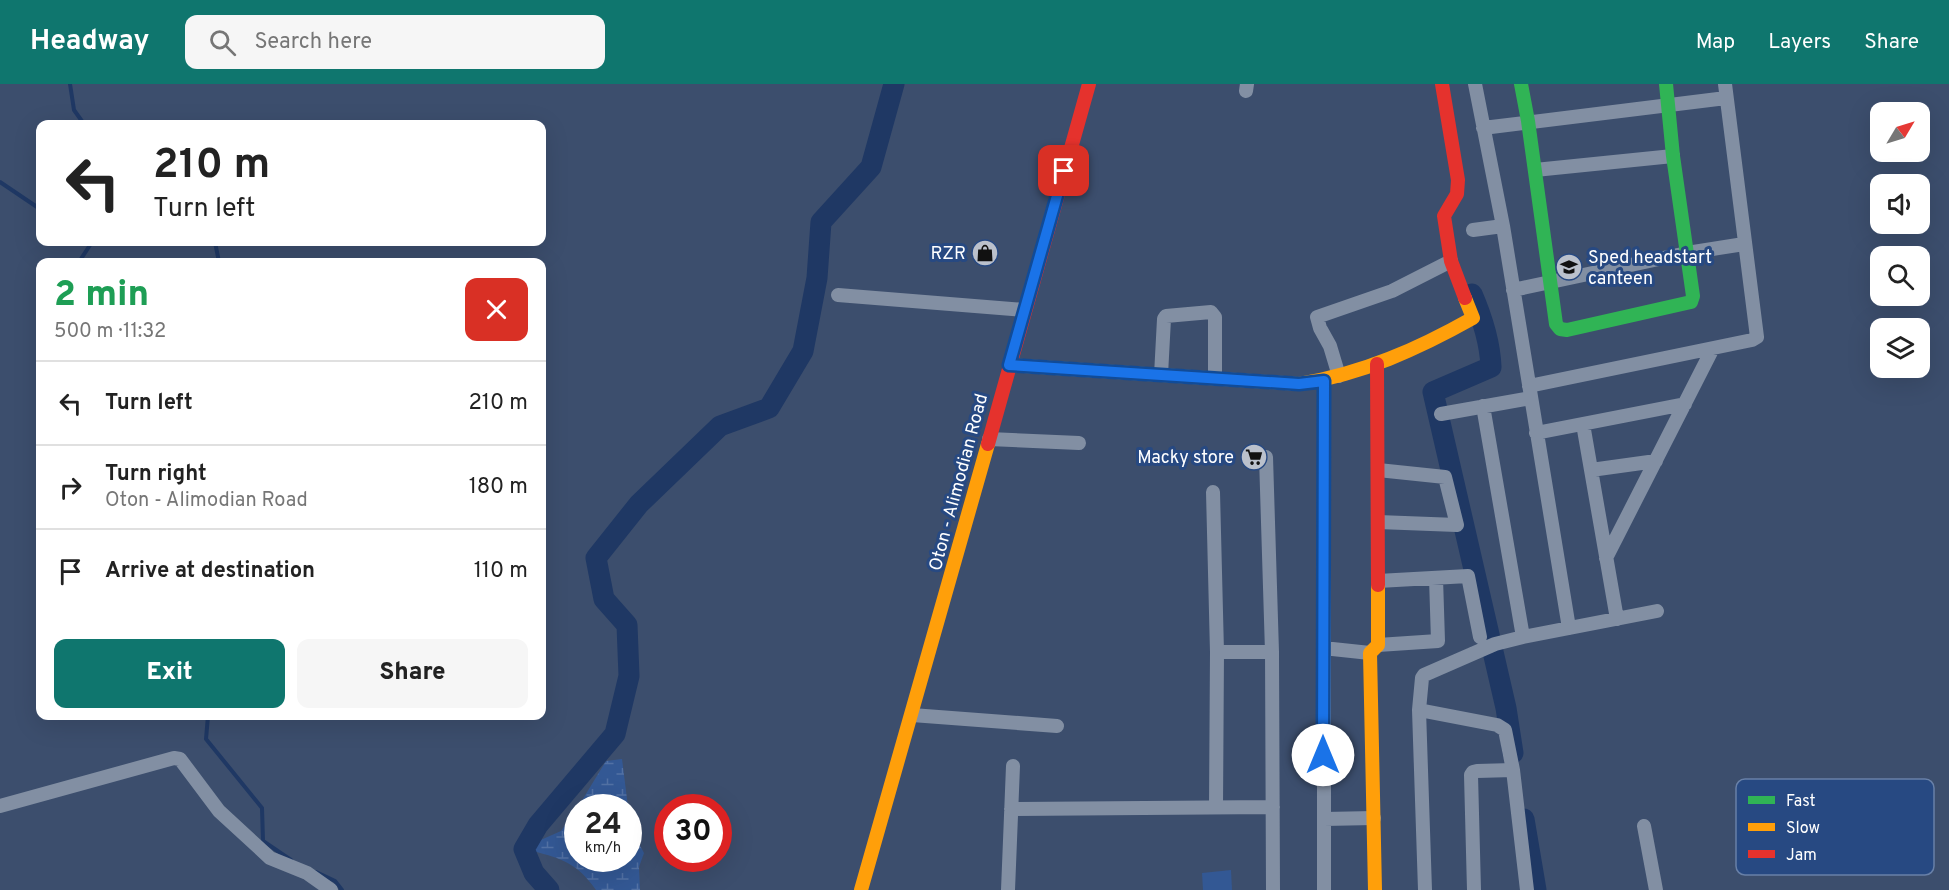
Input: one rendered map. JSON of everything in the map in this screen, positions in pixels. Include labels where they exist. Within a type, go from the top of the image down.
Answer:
[{"type":"street","name":"Oton - Alimodian Road","points":[[861,890],[1089,84]]},
{"type":"street","points":[[1009,365],[1299,384],[1324,381],[1377,364],[1454,330],[1473,318],[1451,261],[1444,216],[1457,194],[1458,180],[1442,84]]},
{"type":"street","points":[[1475,84],[1503,226],[1569,628]]},
{"type":"street","points":[[1521,84],[1556,324],[1560,329],[1567,330],[1691,302],[1693,296],[1673,156],[1666,84]]},
{"type":"street","points":[[1441,414],[1483,406],[1530,392],[1712,350],[1757,337],[1725,91],[1669,105],[1484,128]]},
{"type":"street","points":[[1535,170],[1673,156]]},
{"type":"street","points":[[1473,230],[1503,226]]},
{"type":"street","points":[[1514,290],[1687,253],[1744,244]]},
{"type":"street","points":[[1339,376],[1330,346],[1320,328],[1317,316],[1392,291],[1451,261]]},
{"type":"street","points":[[838,295],[1025,310]]},
{"type":"street","points":[[1161,375],[1166,316],[1211,312],[1215,316],[1215,378]]},
{"type":"street","points":[[1606,558],[1712,350]]},
{"type":"street","points":[[1375,890],[1374,649],[1378,581],[1377,364]]},
{"type":"street","points":[[1324,381],[1324,890]]},
{"type":"street","points":[[1536,433],[1685,404]]},
{"type":"street","points":[[1483,406],[1523,637]]},
{"type":"street","points":[[1583,424],[1617,619]]},
{"type":"street","points":[[989,439],[1079,444]]},
{"type":"street","points":[[1266,457],[1272,652],[1273,890]]},
{"type":"street","points":[[1591,470],[1656,461]]},
{"type":"street","points":[[1378,471],[1445,477],[1457,525],[1378,522]]},
{"type":"street","points":[[1213,492],[1216,807]]},
{"type":"street","points":[[1378,581],[1468,576],[1486,643]]},
{"type":"street","points":[[1323,648],[1374,649],[1438,641],[1436,578]]},
{"type":"street","points":[[1425,890],[1419,710],[1420,681],[1424,675],[1486,643],[1657,611]]},
{"type":"street","points":[[1216,652],[1272,652]]},
{"type":"street","points":[[1419,710],[1502,727],[1505,730],[1513,770],[1527,890]]},
{"type":"street","points":[[912,715],[1057,726]]},
{"type":"street","points":[[0,807],[174,758],[180,759],[219,811],[270,858],[307,873],[331,890]]},
{"type":"street","points":[[1008,890],[1013,766]]},
{"type":"street","points":[[1473,890],[1471,775],[1477,771],[1513,770]]},
{"type":"street","points":[[1011,809],[1273,807]]},
{"type":"street","points":[[1324,819],[1374,818]]},
{"type":"street","points":[[1644,826],[1656,890]]},
{"type":"green space","points":[[622,759],[626,794],[586,794],[606,761]]},
{"type":"green space","points":[[564,827],[564,862],[533,851],[534,843],[561,831]]},
{"type":"green space","points":[[1231,870],[1232,890],[1203,890],[1202,873]]},
{"type":"green space","points":[[581,872],[639,872],[640,890],[596,890]]},
{"type":"waterway","points":[[70,84],[74,110],[81,120]]},
{"type":"waterway","points":[[549,890],[534,873],[524,849],[538,825],[615,734],[629,676],[627,625],[604,599],[596,558],[639,504],[720,426],[769,408],[803,351],[817,278],[821,222],[871,167],[894,84]]},
{"type":"waterway","points":[[0,182],[36,206]]},
{"type":"waterway","points":[[82,258],[89,246]]},
{"type":"waterway","points":[[216,246],[218,258]]},
{"type":"waterway","points":[[1472,294],[1485,330],[1491,367],[1433,392],[1506,708],[1513,753]]},
{"type":"waterway","points":[[208,720],[206,739],[262,808],[263,841],[291,860]]},
{"type":"waterway","points":[[1524,819],[1536,890]]},
{"type":"waterway","points":[[316,872],[335,881],[342,890]]},
{"type":"traffic: fast","points":[[1521,84],[1556,324],[1560,329],[1567,330],[1691,302],[1693,296],[1673,156],[1666,84]]},
{"type":"traffic: slow","points":[[1009,365],[1299,384],[1367,367],[1410,350],[1452,329],[1473,318],[1465,298]]},
{"type":"traffic: slow","points":[[861,890],[988,444]]},
{"type":"traffic: slow","points":[[1375,890],[1370,653],[1378,645],[1378,585]]},
{"type":"traffic: jam","points":[[988,444],[1089,84]]},
{"type":"traffic: jam","points":[[1442,84],[1458,180],[1457,194],[1444,216],[1451,261],[1465,298]]},
{"type":"traffic: jam","points":[[1377,364],[1378,585]]},
{"type":"place","name":"RZR","points":[[985,253]]},
{"type":"place","name":"Sped headstart canteen","points":[[1569,267]]},
{"type":"place","name":"Macky store","points":[[1254,457]]},
{"type":"route","points":[[1064,171],[1009,365],[1299,384],[1324,381],[1323,755]]}]
